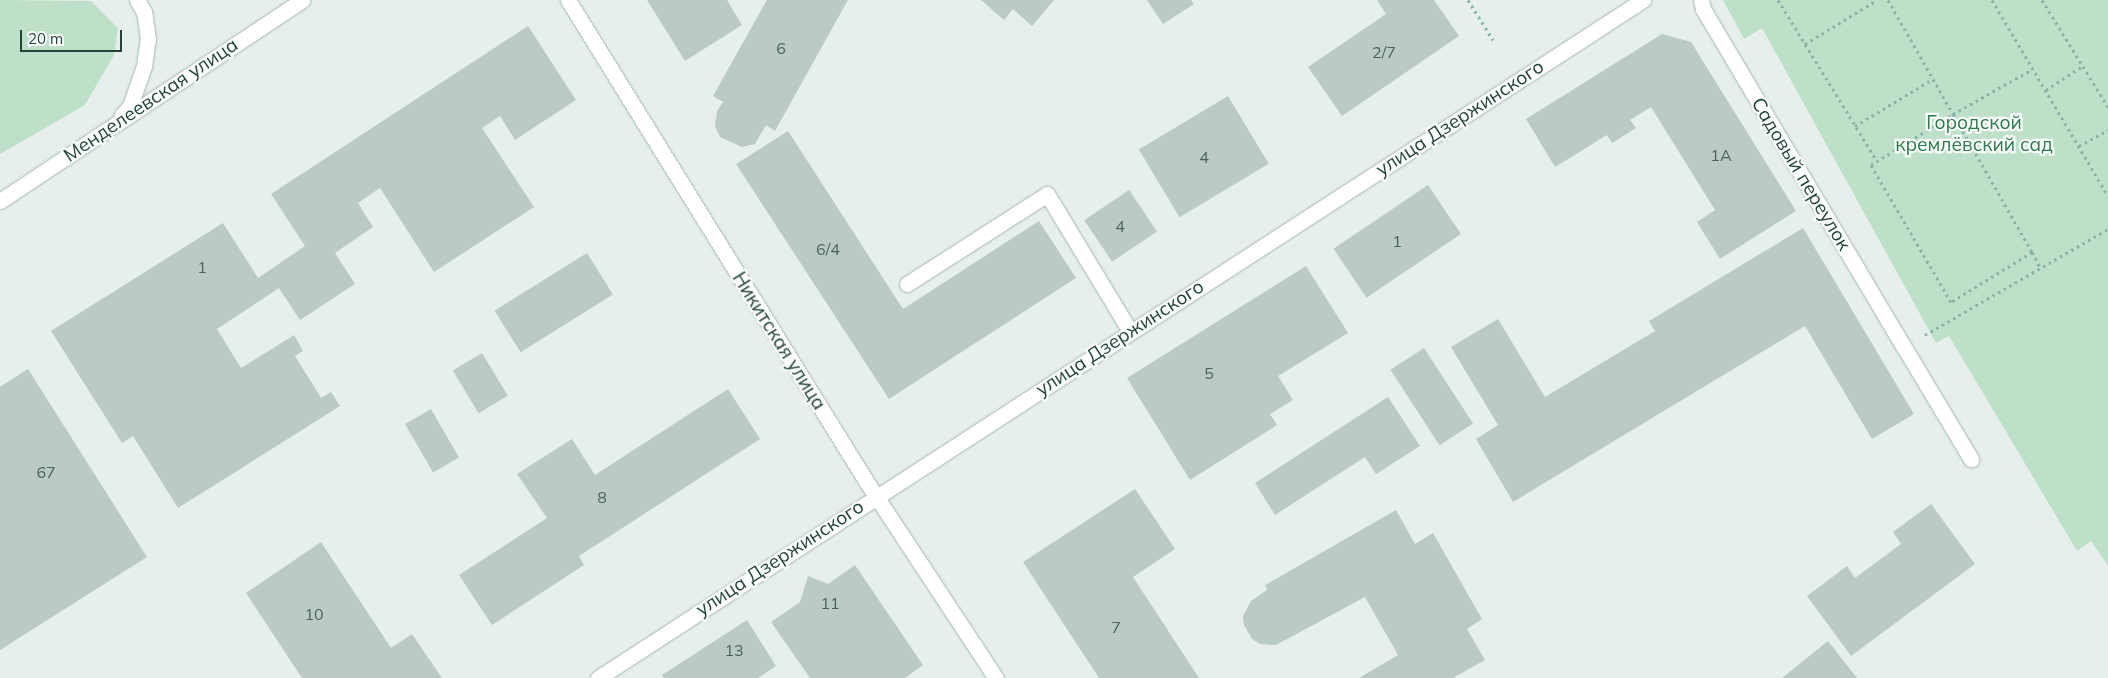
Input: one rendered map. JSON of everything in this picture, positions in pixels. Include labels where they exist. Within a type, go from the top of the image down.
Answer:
[{"type":"street","points":[[116,122],[130,106],[144,66],[148,39],[144,12],[137,0]]},
{"type":"street","name":"Менделеевская улица","points":[[0,201],[302,0]]},
{"type":"street","name":"Никитская улица","points":[[568,0],[876,496],[996,678]]},
{"type":"street","name":"улица Дзержинского","points":[[598,678],[1130,331],[1643,0]]},
{"type":"street","name":"Садовый переулок","points":[[1702,0],[1703,9],[1971,459]]},
{"type":"street","points":[[907,284],[1047,194],[1130,331]]},
{"type":"path","points":[[1468,0],[1493,40]]},
{"type":"path","points":[[1778,0],[1877,161]]},
{"type":"path","points":[[1805,44],[1877,0]]},
{"type":"path","points":[[1888,0],[2042,269]]},
{"type":"path","points":[[1992,0],[2108,196]]},
{"type":"path","points":[[2042,0],[2108,107]]},
{"type":"path","points":[[2046,90],[2083,66]]},
{"type":"path","points":[[2032,252],[1951,302],[1871,165],[1953,114],[2033,69]]},
{"type":"path","points":[[1855,126],[1933,79]]},
{"type":"path","points":[[2079,146],[2108,130]]},
{"type":"path","points":[[1904,347],[2042,269],[2108,229]]},
{"type":"green space","points":[[0,0],[91,1],[118,28],[114,55],[85,105],[0,154]]},
{"type":"green space","name":"Городской кремлёвский сад","points":[[1723,0],[2108,0],[2108,566],[2091,541],[2077,551],[1949,336],[1936,343],[1762,28],[1744,39]]},
{"type":"building","points":[[647,0],[727,0],[742,25],[685,61]]},
{"type":"building","points":[[767,0],[848,0],[775,131],[766,125],[755,144],[742,147],[720,137],[715,126],[717,111],[723,102],[713,96]]},
{"type":"building","points":[[981,0],[1054,0],[1032,26],[1013,9],[1004,20]]},
{"type":"building","points":[[1147,0],[1191,0],[1194,4],[1163,24]]},
{"type":"building","points":[[1377,0],[1434,0],[1459,36],[1342,116],[1308,67],[1386,14]]},
{"type":"building","points":[[528,26],[576,100],[515,140],[500,116],[482,128],[534,207],[434,272],[380,188],[358,203],[373,227],[335,253],[355,284],[300,320],[279,288],[217,329],[241,368],[294,335],[303,351],[295,356],[321,398],[331,392],[340,406],[178,508],[133,436],[122,443],[51,331],[223,223],[258,278],[305,246],[271,194]]},
{"type":"building","points":[[1662,34],[1691,42],[1796,211],[1720,259],[1697,222],[1715,210],[1651,107],[1630,120],[1636,128],[1612,143],[1607,135],[1555,167],[1526,119]]},
{"type":"building","points":[[1228,96],[1269,164],[1180,217],[1139,150]]},
{"type":"building","points":[[788,131],[903,309],[1039,221],[1076,278],[889,399],[736,164]]},
{"type":"building","points":[[1428,185],[1461,234],[1366,298],[1333,249]]},
{"type":"building","points":[[1129,190],[1157,231],[1112,262],[1084,220]]},
{"type":"building","points":[[1803,228],[1914,414],[1872,439],[1805,326],[1513,502],[1476,439],[1498,425],[1451,347],[1498,319],[1545,397],[1655,331],[1649,321]]},
{"type":"building","points":[[587,253],[613,295],[521,352],[495,311]]},
{"type":"building","points":[[1306,266],[1348,333],[1278,376],[1293,400],[1270,414],[1277,425],[1190,480],[1127,378]]},
{"type":"building","points":[[1424,348],[1473,423],[1439,445],[1390,370]]},
{"type":"building","points":[[482,353],[508,396],[479,413],[453,371]]},
{"type":"building","points":[[28,369],[147,557],[0,650],[0,387]]},
{"type":"building","points":[[728,389],[760,439],[579,556],[584,565],[492,625],[459,575],[547,518],[517,474],[572,439],[595,475]]},
{"type":"building","points":[[1388,397],[1420,446],[1376,474],[1365,457],[1275,515],[1255,483]]},
{"type":"building","points":[[431,409],[459,457],[433,472],[405,424]]},
{"type":"building","points":[[1135,489],[1175,549],[1133,577],[1199,678],[1099,678],[1023,562]]},
{"type":"building","points":[[1931,504],[1975,564],[1851,656],[1807,596],[1847,566],[1855,578],[1901,544],[1893,532]]},
{"type":"building","points":[[1396,510],[1415,544],[1433,533],[1482,619],[1467,629],[1485,660],[1453,678],[1359,678],[1398,655],[1365,597],[1276,645],[1260,644],[1252,639],[1244,625],[1243,616],[1251,601],[1267,590],[1265,585]]},
{"type":"building","points":[[321,542],[391,648],[412,634],[442,678],[302,678],[246,593]]},
{"type":"building","points":[[855,565],[923,665],[905,678],[810,678],[771,622],[800,602],[808,576],[828,584]]},
{"type":"building","points":[[747,620],[776,666],[758,678],[664,678],[662,675]]},
{"type":"building","points":[[1828,641],[1857,678],[1782,678]]}]
